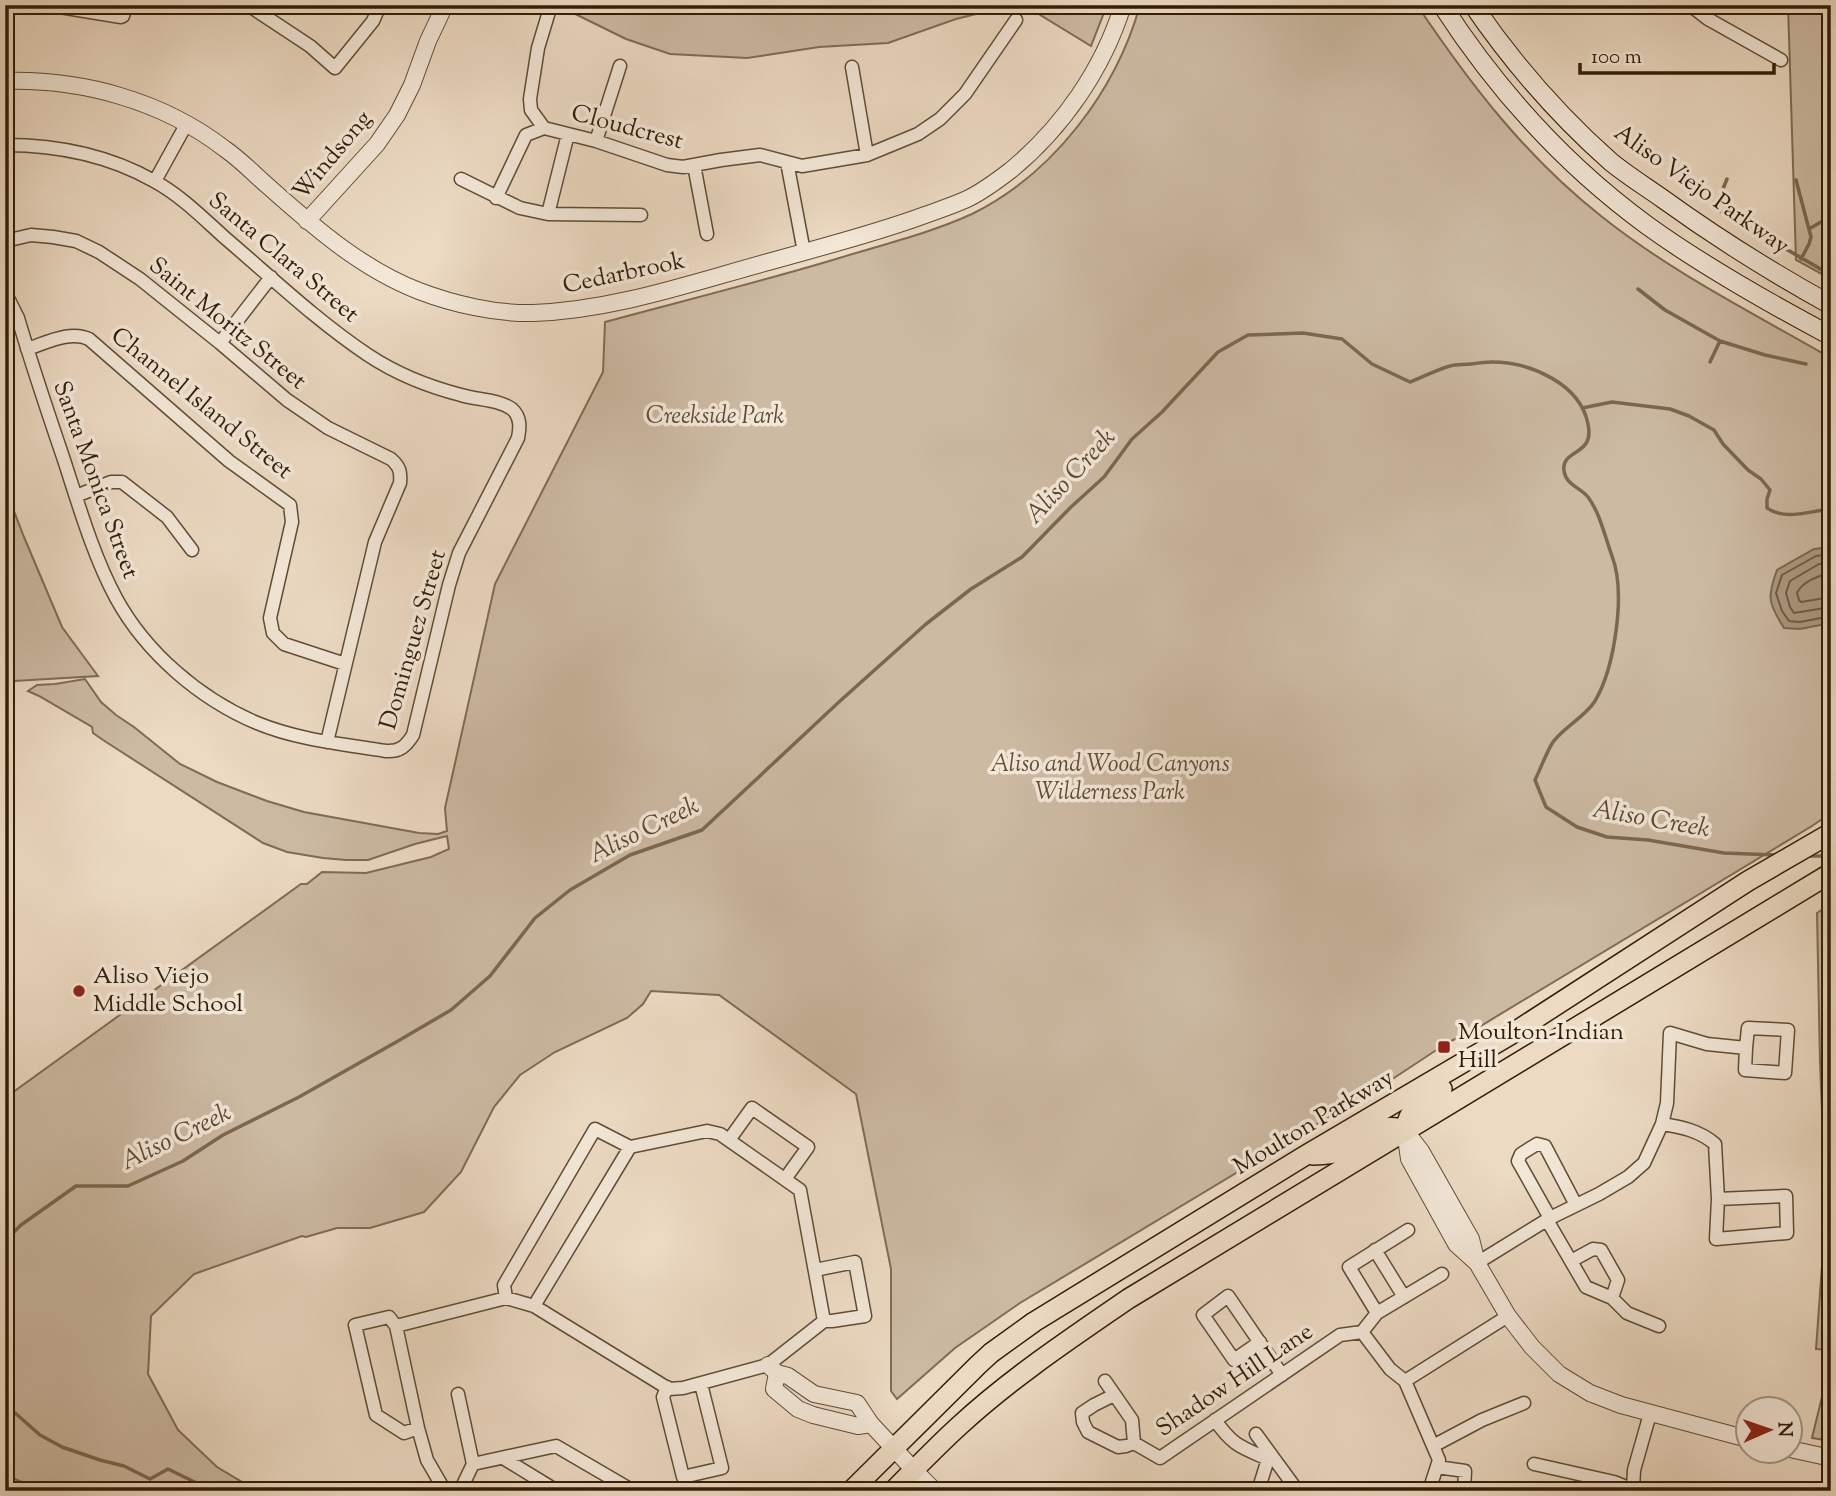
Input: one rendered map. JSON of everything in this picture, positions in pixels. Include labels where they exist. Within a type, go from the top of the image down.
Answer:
[{"type":"main road","points":[[1442,5],[1464,39],[1506,93],[1551,142],[1600,187],[1648,226],[1714,269],[1831,336]]},
{"type":"main road","name":"Aliso Viejo Parkway","points":[[1473,5],[1499,43],[1561,114],[1613,163],[1701,227],[1831,305]]},
{"type":"main road","name":"Moulton Parkway","points":[[851,1491],[984,1359],[1034,1322],[1306,1155],[1510,1035],[1748,881],[1831,833]]},
{"type":"main road","points":[[893,1491],[959,1426],[999,1392],[1128,1298],[1827,875]]},
{"type":"main road","points":[[1405,1131],[1408,1116],[1426,1098],[1490,1060],[1510,1035]]},
{"type":"main road","points":[[1306,1155],[1326,1155],[1343,1150],[1377,1129],[1398,1127],[1405,1131]]},
{"type":"street","points":[[5,6],[54,6],[121,17],[126,5]]},
{"type":"street","points":[[248,5],[310,46],[335,68],[373,21],[380,5]]},
{"type":"street","name":"Windsong","points":[[307,221],[377,144],[397,114],[445,5]]},
{"type":"street","points":[[496,198],[526,135],[544,128],[531,110],[530,99],[538,48],[551,5]]},
{"type":"street","name":"Cedarbrook","points":[[5,81],[78,85],[120,96],[187,122],[226,149],[307,221],[371,268],[419,291],[472,307],[529,313],[580,310],[637,298],[888,229],[969,198],[1010,170],[1056,126],[1100,64],[1123,5]]},
{"type":"street","points":[[1690,5],[1707,19],[1781,60]]},
{"type":"street","points":[[1707,19],[1713,5]]},
{"type":"street","name":"Cloudcrest","points":[[544,128],[596,141],[667,165],[683,167],[760,155],[803,166],[867,155],[918,134],[940,119],[965,94],[1016,20]]},
{"type":"street","points":[[596,141],[620,66]]},
{"type":"street","points":[[852,67],[867,155]]},
{"type":"street","points":[[155,181],[187,122]]},
{"type":"street","points":[[548,214],[568,134]]},
{"type":"street","name":"Santa Clara Street","points":[[5,145],[71,150],[128,168],[155,181],[182,200],[332,329],[371,357],[412,378],[460,395],[502,404],[513,410],[519,419],[520,429]]},
{"type":"street","points":[[787,162],[804,252]]},
{"type":"street","points":[[694,165],[707,234]]},
{"type":"street","points":[[461,179],[520,208],[548,214],[641,215]]},
{"type":"street","name":"Saint Moritz Street","points":[[5,241],[31,235],[76,241],[99,253],[140,279],[220,342],[287,400],[328,428],[398,465],[400,483],[375,542],[345,664]]},
{"type":"street","points":[[220,342],[271,277]]},
{"type":"street","name":"Santa Monica Street","points":[[5,292],[18,318],[75,496],[100,562],[117,599],[141,635],[192,685],[223,706],[257,723],[327,742],[386,751],[402,748]]},
{"type":"street","name":"Channel Island Street","points":[[27,349],[71,336],[89,339],[229,461],[290,505],[292,522],[270,625],[273,633],[284,644],[345,664]]},
{"type":"street","name":"Dominguez Street","points":[[402,748],[413,735],[459,553],[518,438],[520,429]]},
{"type":"street","points":[[75,496],[110,482],[122,482],[167,517],[192,550]]},
{"type":"street","points":[[327,742],[345,664]]},
{"type":"street","points":[[1748,1028],[1788,1030],[1785,1073],[1745,1070],[1746,1048],[1748,1028]]},
{"type":"street","points":[[1477,1263],[1548,1219],[1628,1177],[1644,1163],[1662,1124],[1667,1103],[1670,1033],[1707,1044],[1746,1048]]},
{"type":"street","points":[[729,1140],[752,1108],[808,1147],[785,1179]]},
{"type":"street","points":[[1662,1124],[1705,1135],[1715,1144],[1718,1199],[1716,1239],[1787,1233],[1786,1196],[1718,1199]]},
{"type":"street","points":[[506,1298],[504,1284],[595,1129],[630,1147],[707,1131],[720,1134],[800,1190],[824,1321]]},
{"type":"street","points":[[1405,1131],[1409,1159],[1457,1244],[1477,1263],[1508,1316],[1532,1347],[1559,1374],[1590,1393],[1621,1405],[1734,1435]]},
{"type":"street","points":[[1576,1205],[1545,1146],[1537,1144],[1521,1154],[1518,1161],[1586,1287],[1612,1298],[1627,1313],[1660,1326]]},
{"type":"street","points":[[534,1306],[630,1147]]},
{"type":"street","points":[[1377,1313],[1349,1267],[1408,1230]]},
{"type":"street","points":[[1571,1261],[1593,1249],[1601,1250],[1618,1280],[1612,1298]]},
{"type":"street","points":[[1375,1250],[1404,1297]]},
{"type":"street","points":[[396,1326],[506,1298],[534,1306],[669,1389],[683,1388],[772,1369],[824,1321],[865,1316],[855,1262],[815,1270]]},
{"type":"street","points":[[1430,1491],[1439,1460],[1405,1381],[1390,1369],[1362,1332],[1377,1313],[1442,1274]]},
{"type":"street","points":[[1260,1342],[1234,1360],[1203,1315],[1228,1296],[1260,1342],[1282,1375]]},
{"type":"street","points":[[1405,1381],[1508,1316]]},
{"type":"street","points":[[418,1428],[404,1433],[376,1415],[355,1325],[389,1317],[396,1326],[427,1460],[445,1491]]},
{"type":"street","name":"Shadow Hill Lane","points":[[1114,1395],[1082,1413],[1088,1432],[1118,1447],[1134,1443],[1160,1458],[1340,1335],[1362,1332]]},
{"type":"street","points":[[772,1369],[788,1376],[814,1394],[857,1403],[871,1424],[935,1491]]},
{"type":"street","name":"Shadow Hill Lane","points":[[1105,1381],[1132,1420],[1134,1443]]},
{"type":"street","points":[[667,1387],[663,1397],[683,1477],[722,1468],[701,1384]]},
{"type":"street","points":[[458,1394],[473,1464],[460,1491]]},
{"type":"street","points":[[1433,1446],[1482,1420],[1524,1403]]},
{"type":"street","points":[[1534,1464],[1614,1482],[1633,1490],[1634,1470],[1650,1414]]},
{"type":"street","points":[[1215,1420],[1236,1445],[1270,1458]]},
{"type":"street","points":[[1256,1434],[1270,1458],[1294,1486],[1292,1491]]},
{"type":"street","points":[[473,1464],[556,1446],[628,1488],[627,1491]]},
{"type":"street","points":[[1804,1452],[1831,1458]]},
{"type":"street","points":[[503,1458],[557,1491]]},
{"type":"street","points":[[1258,1491],[1270,1458]]},
{"type":"street","points":[[1437,1467],[1465,1471],[1464,1491]]},
{"type":"green space","points":[[557,5],[1012,5],[956,19],[888,43],[819,47],[747,58],[670,54],[626,39]]},
{"type":"green space","points":[[1024,5],[1107,5],[1091,46]]},
{"type":"green space","name":"Aliso and Wood Canyons Wilderness Park","points":[[1140,5],[1417,5],[1501,118],[1574,193],[1656,255],[1713,291],[1831,358],[1831,813],[1020,1303],[955,1348],[897,1399],[891,1391],[891,1269],[856,1094],[719,995],[651,991],[643,1004],[627,1018],[555,1052],[520,1075],[494,1107],[461,1172],[424,1212],[370,1228],[337,1228],[302,1236],[194,1274],[151,1316],[148,1374],[178,1430],[217,1467],[244,1483],[253,1487],[287,1491],[44,1491],[5,1475],[5,1098],[301,884],[307,884],[322,872],[366,873],[431,857],[449,849],[447,836],[368,860],[346,860],[287,852],[263,843],[103,740],[93,733],[92,727],[28,691],[37,685],[85,679],[101,702],[116,715],[180,764],[217,782],[304,812],[419,833],[438,834],[447,831],[445,808],[495,584],[603,372],[605,322],[779,276],[939,228],[972,214],[1001,197],[1029,177],[1054,153],[1098,98],[1129,37]]},
{"type":"green space","points":[[1788,5],[1831,5],[1831,279],[1796,260]]},
{"type":"green space","points":[[5,488],[62,627],[98,676],[14,681],[5,676]]},
{"type":"green space","points":[[1831,904],[1831,1350],[1816,1349],[1826,1210],[1817,913]]},
{"type":"green space","points":[[1831,1360],[1831,1441],[1812,1438]]},
{"type":"water","points":[[1831,547],[1831,623],[1800,629],[1784,628],[1771,600],[1777,570],[1814,549]]},
{"type":"waterway","points":[[1727,179],[1715,208],[1831,275]]},
{"type":"waterway","points":[[1796,180],[1811,237],[1801,259]]},
{"type":"waterway","points":[[1809,229],[1831,216]]},
{"type":"waterway","points":[[1638,289],[1665,310],[1720,341],[1710,362]]},
{"type":"waterway","name":"Aliso Creek","points":[[5,1241],[21,1225],[76,1186],[128,1186],[183,1161],[223,1135],[299,1097],[451,1010],[490,976],[535,918],[570,890],[630,855],[702,830],[926,624],[971,589],[1022,557],[1104,477],[1132,439],[1162,412],[1218,352],[1248,335],[1303,333],[1342,339],[1372,364],[1410,382],[1452,365],[1489,362],[1506,363],[1537,371],[1564,386],[1583,410],[1589,435],[1583,447],[1564,464],[1565,476],[1588,497],[1599,518],[1616,571],[1618,609],[1613,650],[1595,701],[1553,742],[1535,780],[1546,807],[1577,827],[1607,837],[1648,840],[1724,853],[1776,855]]},
{"type":"waterway","points":[[1720,341],[1806,364]]},
{"type":"waterway","points":[[1582,408],[1612,402],[1670,409],[1689,416],[1714,430],[1723,444],[1748,470],[1761,479],[1770,490],[1767,508],[1790,515],[1831,509]]},
{"type":"waterway","name":"Aliso Creek","points":[[1808,856],[1831,856]]},
{"type":"waterway","points":[[5,1407],[40,1435],[62,1447],[124,1466],[150,1479],[168,1469],[213,1491]]},
{"type":"place","name":"Aliso Viejo Middle School","points":[[79,991]]},
{"type":"place","name":"Moulton-Indian Hill","points":[[1444,1047]]},
{"type":"park label","name":"Creekside Park","points":[[715,417]]}]
